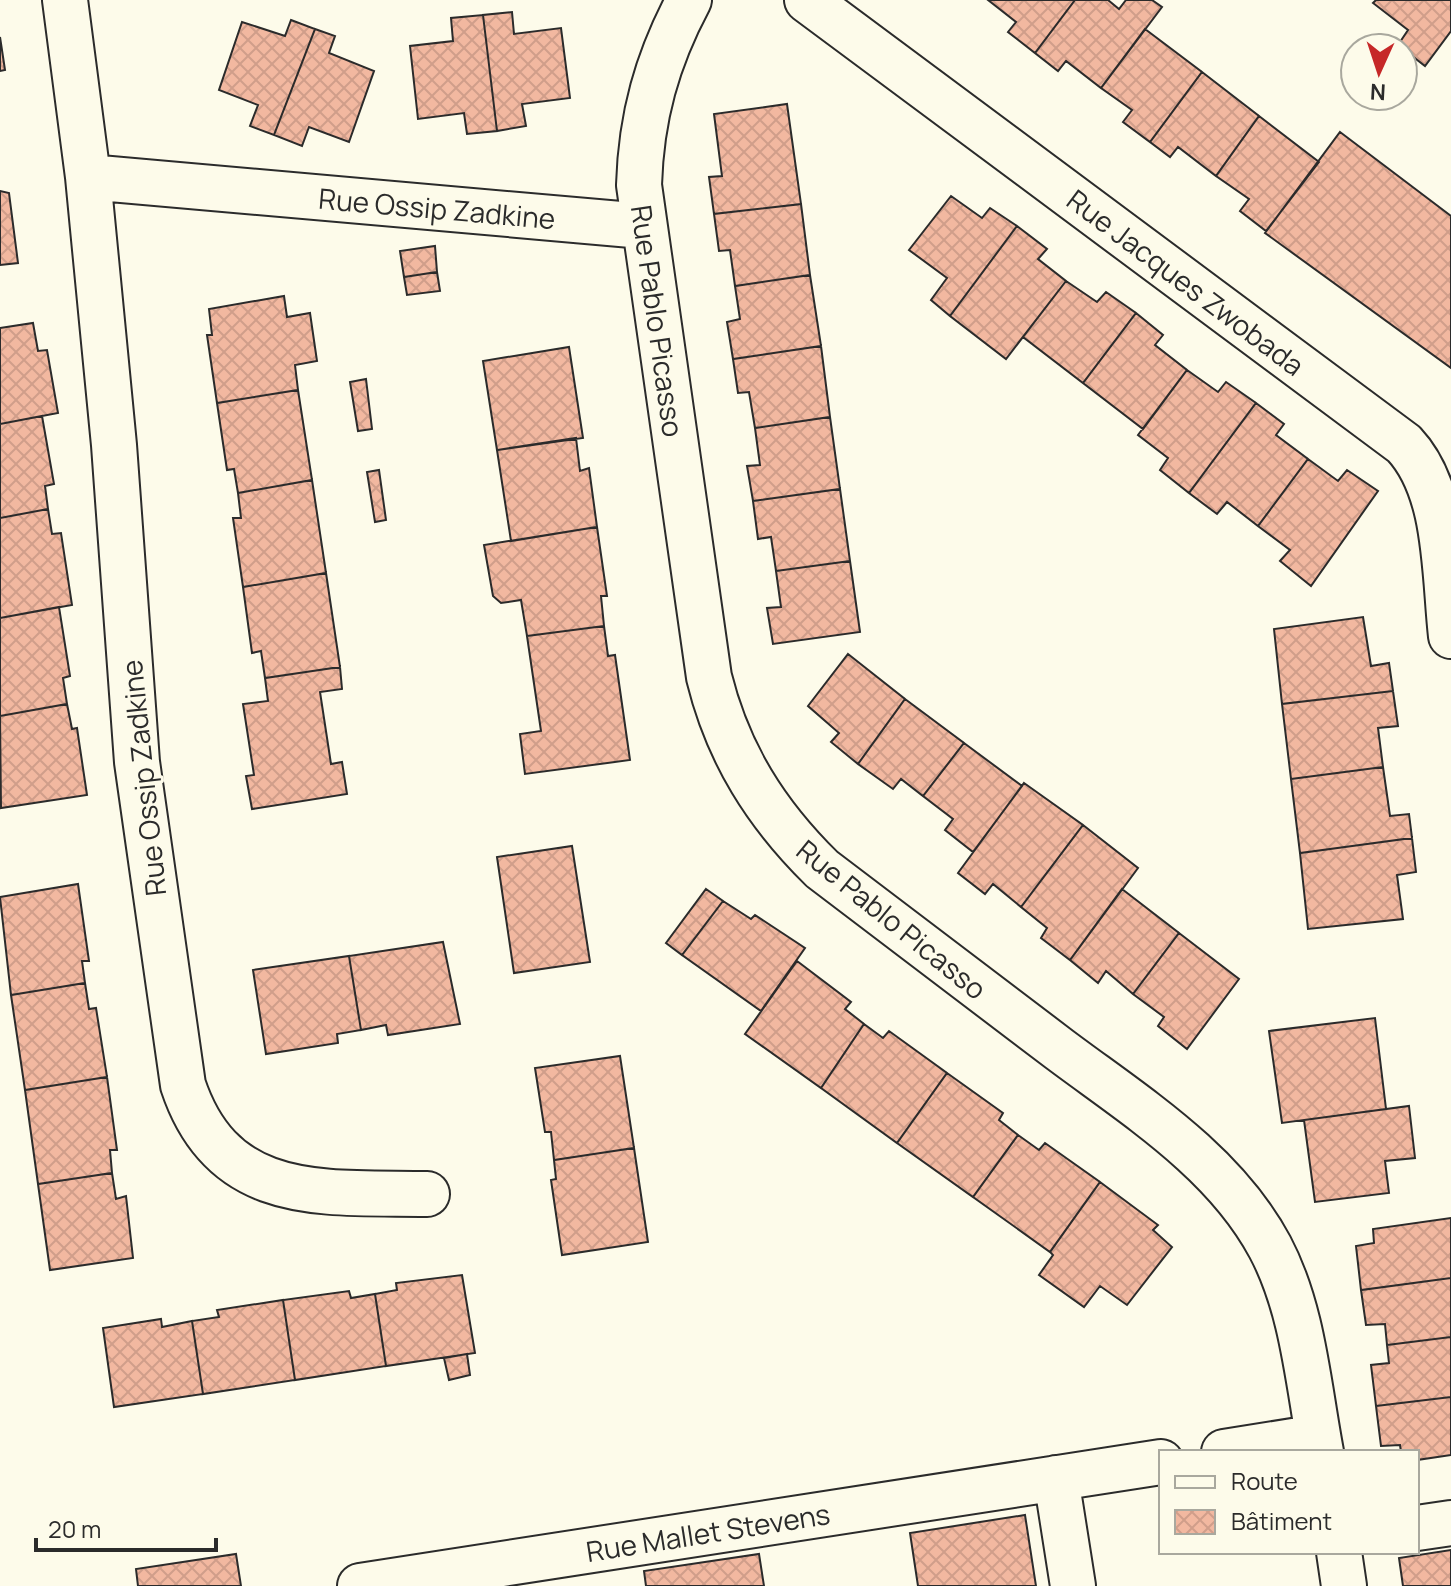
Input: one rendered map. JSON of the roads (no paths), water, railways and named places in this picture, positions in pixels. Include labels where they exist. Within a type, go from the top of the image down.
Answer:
[{"type":"street","name":"Rue Ossip Zadkine","points":[[65,0],[88,177],[114,445],[137,762],[183,1085],[190,1107],[221,1151],[244,1170],[266,1182],[314,1192],[427,1194]]},
{"type":"street","name":"Rue Pablo Picasso","points":[[689,0],[660,60],[646,112],[639,185],[709,677],[726,737],[776,821],[822,869],[1153,1120],[1220,1179],[1268,1244],[1284,1277],[1295,1311],[1319,1445]]},
{"type":"street","name":"Rue Jacques Zwobada","points":[[807,0],[1404,444],[1423,470],[1436,510],[1451,636]]},
{"type":"street","name":"Rue Ossip Zadkine","points":[[88,177],[643,226]]},
{"type":"street","points":[[1251,1450],[1319,1445]]},
{"type":"street","name":"Rue Mallet Stevens","points":[[360,1586],[1159,1462]]},
{"type":"street","points":[[1056,1478],[1073,1586]]},
{"type":"street","points":[[1419,1528],[1451,1523]]},
{"type":"street","points":[[1339,1554],[1344,1586]]}]
